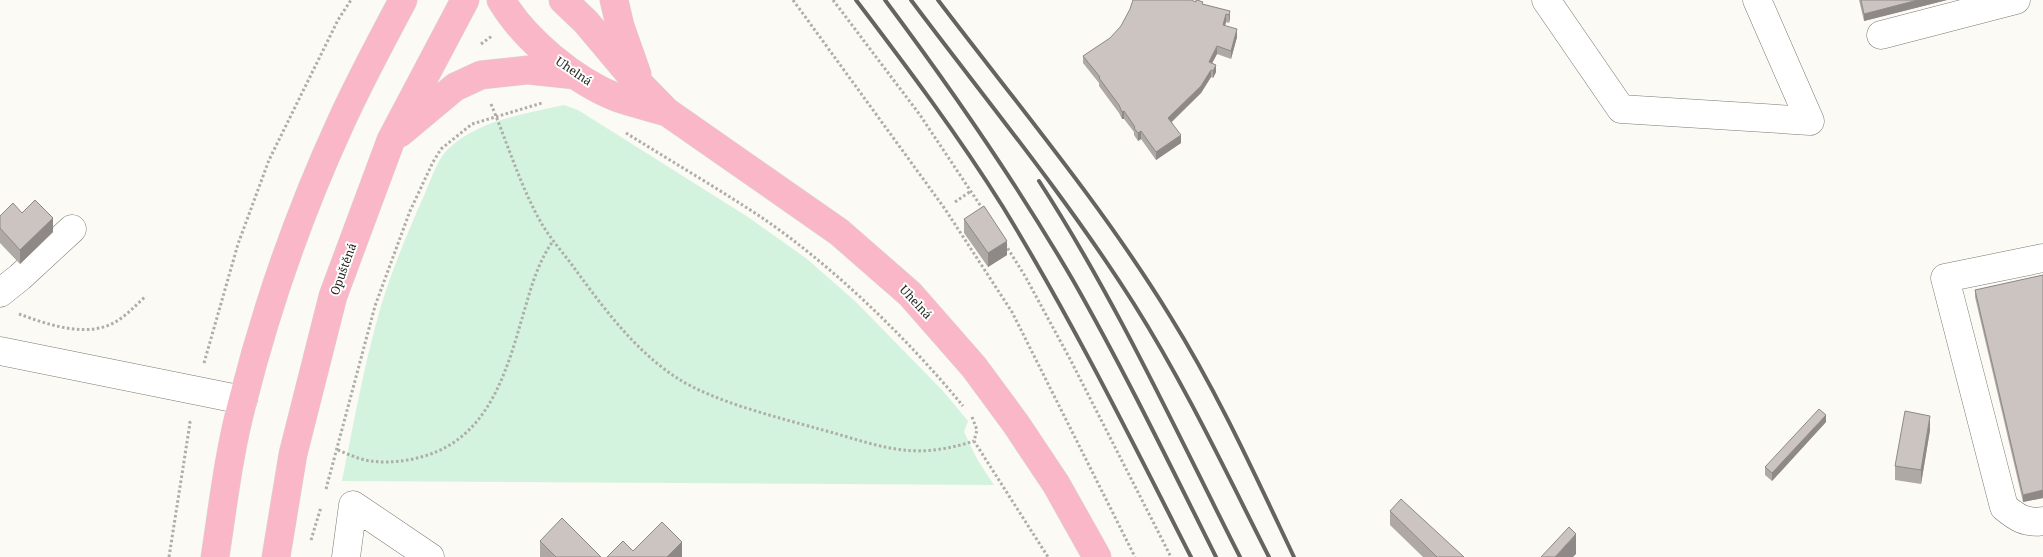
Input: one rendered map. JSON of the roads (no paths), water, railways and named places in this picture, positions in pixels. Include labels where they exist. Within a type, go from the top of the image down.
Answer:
[{"type":"main road","points":[[215,557],[235,433],[278,281],[341,121],[403,0]]},
{"type":"main road","name":"Opuštěná","points":[[276,557],[293,454],[333,296],[391,140],[465,0]]},
{"type":"main road","name":"Uhelná","points":[[500,0],[512,18],[575,76],[617,97],[668,112]]},
{"type":"main road","name":"Uhelná","points":[[563,0],[586,22],[640,85],[668,112],[840,232],[910,294],[974,367],[1016,424],[1056,484],[1097,557]]},
{"type":"main road","points":[[614,0],[620,26],[640,85]]},
{"type":"main road","points":[[391,140],[456,87],[481,75],[527,70],[575,76]]},
{"type":"lane","points":[[1546,0],[1620,109],[1810,122],[1758,0]]},
{"type":"lane","points":[[1881,34],[2016,0]]},
{"type":"lane","points":[[8,303],[20,277],[72,229]]},
{"type":"lane","points":[[2043,258],[1945,278],[2004,507],[2018,519],[2035,522],[2043,521]]},
{"type":"lane","points":[[0,351],[243,400]]},
{"type":"lane","points":[[346,557],[353,505],[430,557]]},
{"type":"railway","points":[[856,0],[950,128],[1003,207],[1077,336],[1191,557]]},
{"type":"railway","points":[[885,0],[984,138],[1074,282],[1147,419],[1216,557]]},
{"type":"railway","points":[[911,0],[1054,188],[1134,304],[1188,397],[1269,557]]},
{"type":"railway","points":[[938,0],[1088,195],[1144,275],[1188,345],[1220,404],[1294,557]]},
{"type":"railway","points":[[1039,181],[1120,319],[1240,557]]}]
